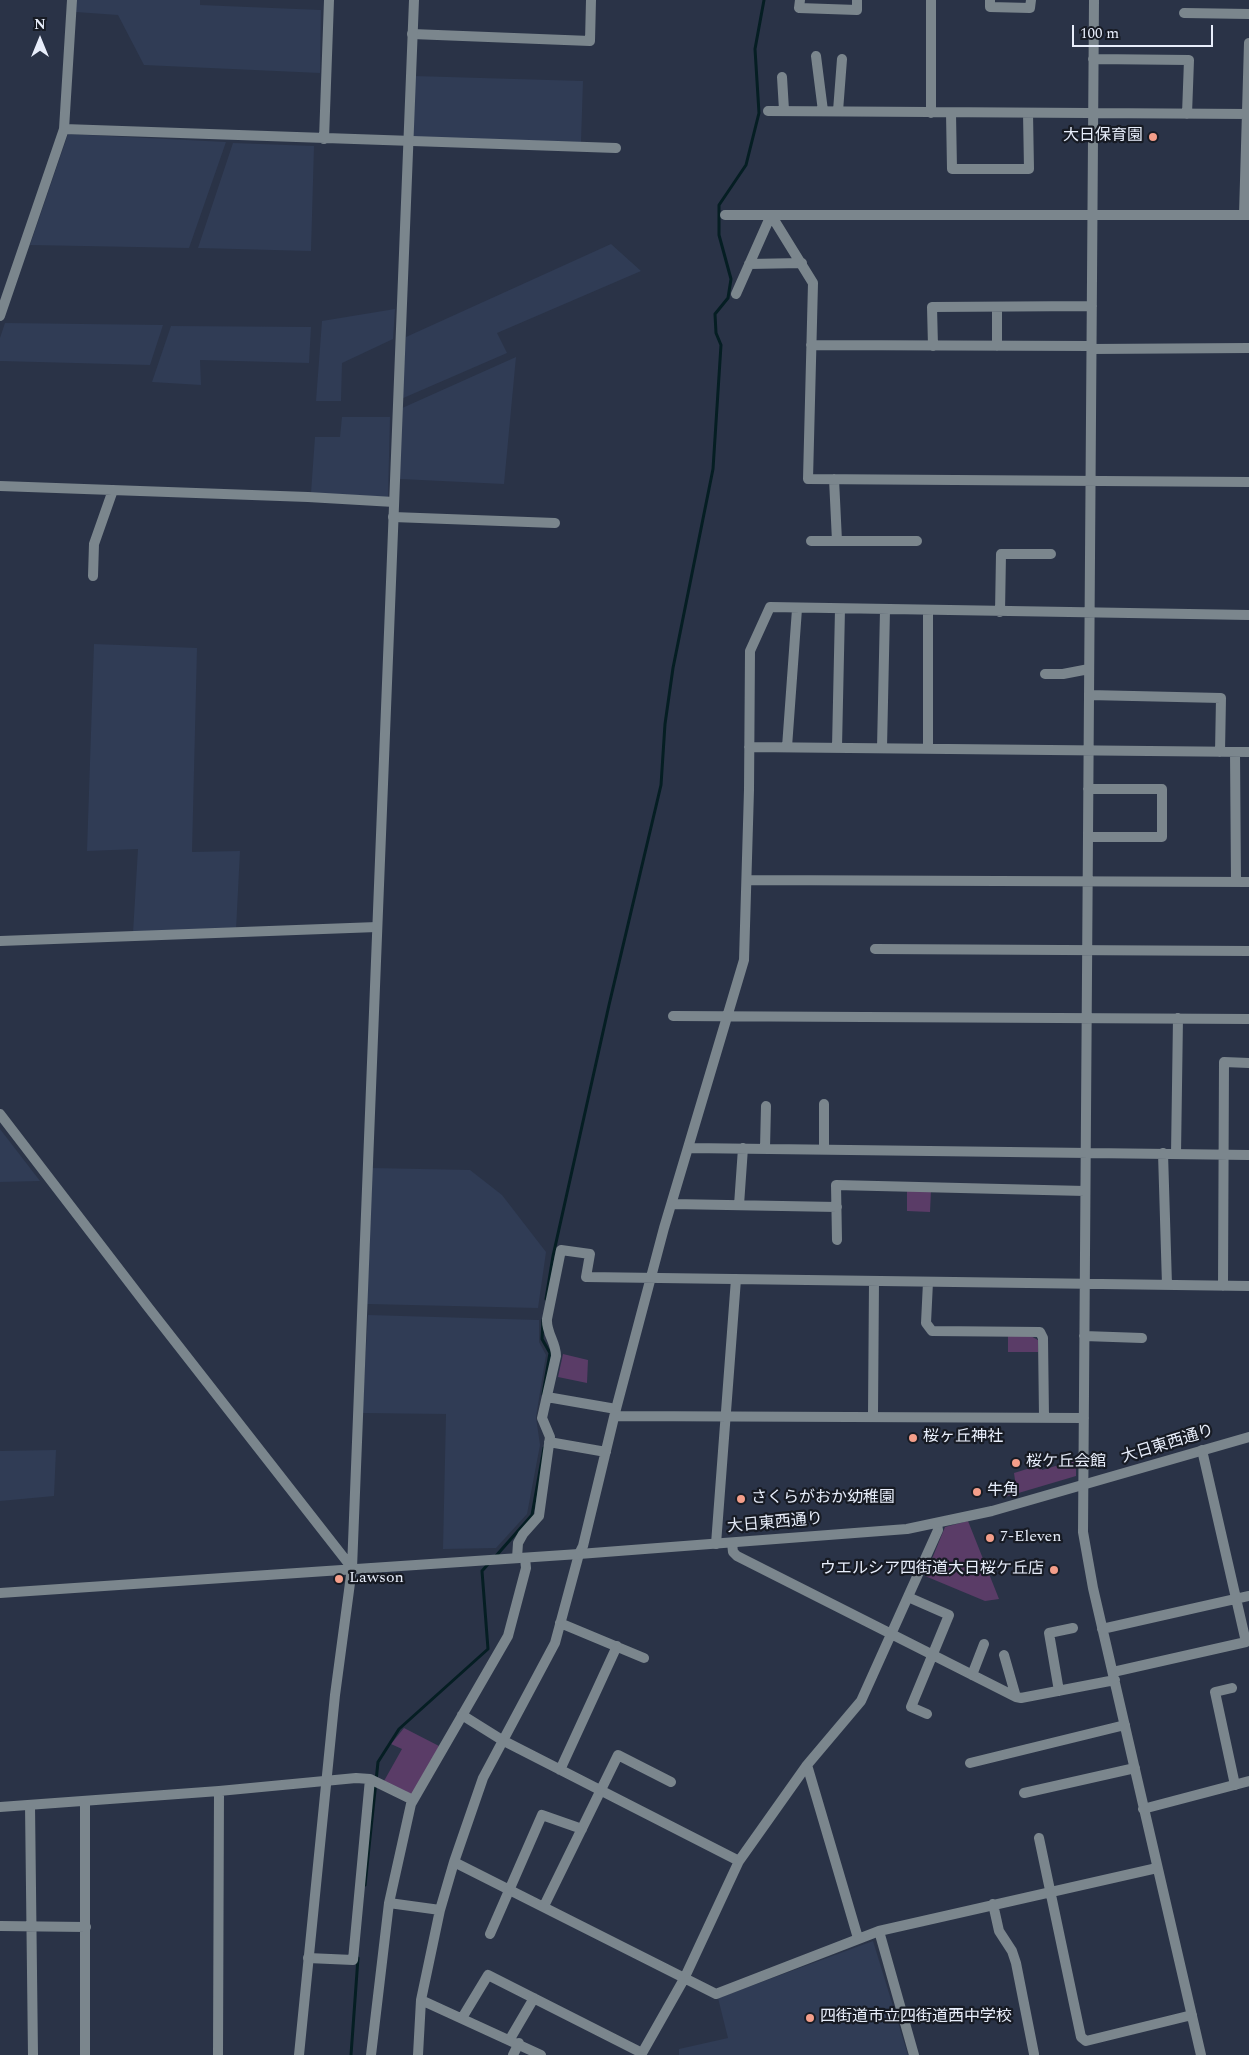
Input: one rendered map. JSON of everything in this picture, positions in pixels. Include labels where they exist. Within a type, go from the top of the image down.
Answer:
[{"type":"street","points":[[0,316],[64,129],[72,0]]},
{"type":"street","points":[[324,139],[329,0]]},
{"type":"street","points":[[299,2055],[326,1780],[352,1568],[414,0]]},
{"type":"street","points":[[412,34],[590,41],[591,0]]},
{"type":"street","points":[[800,0],[799,8],[857,10],[857,0]]},
{"type":"street","points":[[931,0],[931,113]]},
{"type":"street","points":[[990,0],[990,7],[1030,8],[1031,0]]},
{"type":"street","points":[[1094,0],[1084,1537],[1102,1629],[1201,2055]]},
{"type":"street","points":[[1184,13],[1249,14]]},
{"type":"street","points":[[725,215],[1247,215],[1249,44]]},
{"type":"street","points":[[816,56],[823,111]]},
{"type":"street","points":[[838,111],[842,59]]},
{"type":"street","points":[[1093,59],[1188,60],[1188,114]]},
{"type":"street","points":[[782,77],[784,110]]},
{"type":"street","points":[[768,111],[1248,114]]},
{"type":"street","points":[[951,113],[952,168],[1029,170],[1028,113]]},
{"type":"street","points":[[64,129],[408,143],[616,148]]},
{"type":"street","points":[[771,215],[813,283],[808,479],[1249,482]]},
{"type":"street","points":[[736,294],[771,215]]},
{"type":"street","points":[[750,264],[802,263]]},
{"type":"street","points":[[997,306],[997,346]]},
{"type":"street","points":[[933,346],[932,307],[1092,306]]},
{"type":"street","points":[[811,345],[1249,348]]},
{"type":"street","points":[[834,479],[837,541]]},
{"type":"street","points":[[0,486],[394,502]]},
{"type":"street","points":[[93,576],[94,544],[114,490]]},
{"type":"street","points":[[393,517],[555,523]]},
{"type":"street","points":[[811,541],[917,541]]},
{"type":"street","points":[[1000,612],[1001,554],[1051,554]]},
{"type":"street","points":[[418,2055],[421,2000],[440,1910],[454,1862],[484,1778],[502,1740],[556,1644],[579,1554],[584,1546],[615,1412],[672,1204],[744,960],[750,651],[770,607],[1089,614],[1249,615]]},
{"type":"street","points":[[787,747],[797,608]]},
{"type":"street","points":[[837,748],[840,609]]},
{"type":"street","points":[[882,748],[885,610]]},
{"type":"street","points":[[928,611],[928,749]]},
{"type":"street","points":[[1045,674],[1063,674],[1089,668]]},
{"type":"street","points":[[1089,696],[1221,698],[1220,752]]},
{"type":"street","points":[[749,746],[1249,752]]},
{"type":"street","points":[[1235,752],[1236,882]]},
{"type":"street","points":[[1088,789],[1162,790],[1162,837],[1088,837]]},
{"type":"street","points":[[747,880],[1249,882]]},
{"type":"street","points":[[0,941],[377,927]]},
{"type":"street","points":[[875,949],[1087,948],[1249,951]]},
{"type":"street","points":[[673,1016],[1249,1018]]},
{"type":"street","points":[[1176,1154],[1178,1018]]},
{"type":"street","points":[[1223,1286],[1224,1062],[1249,1063]]},
{"type":"street","points":[[824,1104],[824,1149]]},
{"type":"street","points":[[765,1148],[766,1106]]},
{"type":"street","points":[[0,1114],[148,1308],[352,1568]]},
{"type":"street","points":[[689,1148],[1249,1155]]},
{"type":"street","points":[[739,1205],[743,1148]]},
{"type":"street","points":[[1164,1154],[1167,1285]]},
{"type":"street","points":[[837,1240],[836,1185],[1085,1191]]},
{"type":"street","points":[[672,1204],[837,1207]]},
{"type":"street","points":[[371,2055],[389,1903],[413,1800],[508,1636],[526,1568],[521,1558],[518,1543],[523,1534],[539,1516],[550,1436],[542,1418],[556,1348],[548,1333],[547,1319],[561,1250],[590,1254],[586,1277],[1249,1286]]},
{"type":"street","points":[[716,1544],[736,1279]]},
{"type":"street","points":[[873,1415],[874,1281]]},
{"type":"street","points":[[928,1282],[926,1323],[932,1331],[1040,1332],[1043,1338],[1044,1417]]},
{"type":"street","points":[[1084,1336],[1142,1338]]},
{"type":"street","points":[[547,1397],[615,1412],[725,1416],[873,1415],[1084,1418]]},
{"type":"street","name":"大日東西通り","points":[[0,1592],[579,1554],[907,1529],[937,1524],[1083,1487],[1249,1437]]},
{"type":"street","points":[[549,1442],[606,1452]]},
{"type":"street","points":[[732,1543],[733,1552],[737,1556],[1016,1697],[1059,1691],[1246,1642],[1202,1450]]},
{"type":"street","points":[[462,2018],[488,1975],[641,2054],[684,1980],[739,1860],[807,1765],[861,1701],[938,1530],[937,1524]]},
{"type":"street","points":[[1102,1629],[1249,1596]]},
{"type":"street","points":[[908,1597],[949,1615],[911,1707],[927,1714]]},
{"type":"street","points":[[560,1623],[644,1658]]},
{"type":"street","points":[[1059,1691],[1048,1633],[1073,1628]]},
{"type":"street","points":[[972,1675],[984,1644]]},
{"type":"street","points":[[560,1770],[617,1646]]},
{"type":"street","points":[[1004,1655],[1016,1697]]},
{"type":"street","points":[[1232,1688],[1215,1692],[1235,1785]]},
{"type":"street","points":[[462,1715],[502,1740],[739,1860]]},
{"type":"street","points":[[970,1764],[1125,1725]]},
{"type":"street","points":[[544,1906],[618,1755],[671,1782]]},
{"type":"street","points":[[807,1765],[858,1938]]},
{"type":"street","points":[[1024,1793],[1135,1768]]},
{"type":"street","points":[[0,1807],[219,1791],[356,1778],[370,1779],[413,1800]]},
{"type":"street","points":[[308,1958],[353,1960],[370,1779]]},
{"type":"street","points":[[1143,1809],[1249,1781]]},
{"type":"street","points":[[218,2055],[219,1791]]},
{"type":"street","points":[[85,1801],[85,2055]]},
{"type":"street","points":[[30,1805],[33,2055]]},
{"type":"street","points":[[490,1934],[542,1816],[582,1829]]},
{"type":"street","points":[[1039,1838],[1081,2037],[1086,2041],[1192,2015]]},
{"type":"street","points":[[454,1862],[544,1906],[684,1980],[716,1994],[879,1931],[1157,1868]]},
{"type":"street","points":[[389,1903],[440,1910]]},
{"type":"street","points":[[993,1904],[999,1931],[1012,1951],[1016,1962],[1034,2054]]},
{"type":"street","points":[[0,1926],[86,1927]]},
{"type":"street","points":[[879,1931],[914,2055]]},
{"type":"street","points":[[513,2055],[514,2041],[534,1998]]},
{"type":"street","points":[[421,2000],[541,2055]]},
{"type":"shaded area","points":[[76,0],[200,0],[200,5],[321,10],[320,73],[144,65],[118,15],[76,12]]},
{"type":"shaded area","points":[[414,76],[583,81],[581,142],[412,138]]},
{"type":"shaded area","points":[[68,134],[226,142],[189,248],[30,245]]},
{"type":"shaded area","points":[[233,143],[314,146],[311,251],[198,248]]},
{"type":"shaded area","points":[[611,244],[641,271],[497,333],[507,353],[401,399],[406,337]]},
{"type":"shaded area","points":[[395,309],[393,339],[342,363],[341,401],[316,401],[322,321]]},
{"type":"shaded area","points":[[5,323],[163,325],[150,365],[0,361],[0,338]]},
{"type":"shaded area","points":[[171,326],[311,327],[309,363],[200,360],[201,385],[152,382]]},
{"type":"shaded area","points":[[516,357],[504,484],[400,479],[400,409]]},
{"type":"shaded area","points":[[342,417],[390,417],[388,497],[311,493],[315,437],[340,437]]},
{"type":"shaded area","points":[[94,644],[197,648],[192,852],[240,851],[236,930],[133,933],[138,849],[87,851]]},
{"type":"shaded area","points":[[0,1129],[40,1181],[0,1182]]},
{"type":"shaded area","points":[[372,1168],[470,1170],[502,1195],[546,1252],[538,1308],[367,1304]]},
{"type":"shaded area","points":[[907,1190],[931,1190],[930,1212],[907,1211]]},
{"type":"shaded area","points":[[368,1315],[539,1320],[539,1342],[546,1355],[536,1417],[540,1445],[527,1514],[496,1548],[443,1549],[446,1414],[362,1413]]},
{"type":"shaded area","points":[[1027,1334],[1038,1340],[1038,1352],[1008,1352],[1008,1335]]},
{"type":"shaded area","points":[[563,1354],[588,1360],[587,1383],[558,1377]]},
{"type":"shaded area","points":[[56,1450],[54,1496],[0,1501],[0,1451]]},
{"type":"shaded area","points":[[1076,1460],[1076,1476],[1005,1497],[1002,1484],[1015,1480],[1014,1473],[1040,1465],[1042,1470]]},
{"type":"shaded area","points":[[968,1521],[999,1599],[985,1601],[925,1576],[945,1527]]},
{"type":"shaded area","points":[[404,1728],[439,1746],[414,1794],[409,1795],[384,1781],[402,1749],[391,1744]]},
{"type":"shaded area","name":"四街道市立四街道西中学校","points":[[873,1941],[908,2055],[679,2055],[679,2049],[728,2038],[718,1998]]},
{"type":"waterway","points":[[546,1299],[553,1256],[609,1005],[661,785],[665,724],[673,668],[713,469],[721,345],[716,333],[715,314],[728,298],[731,279],[719,235],[719,205],[746,165],[759,113],[755,49],[764,0]]},
{"type":"waterway","points":[[543,1320],[542,1339],[550,1353],[543,1394]]},
{"type":"waterway","points":[[495,1557],[532,1515],[544,1448]]},
{"type":"waterway","points":[[365,1885],[378,1762],[399,1729],[488,1649],[482,1571],[489,1563]]},
{"type":"waterway","points":[[351,2055],[358,1958]]},
{"type":"place","name":"大日保育園","points":[[1153,137]]},
{"type":"place","name":"桜ヶ丘神社","points":[[913,1438]]},
{"type":"place","name":"桜ケ丘会館","points":[[1016,1463]]},
{"type":"place","name":"牛角","points":[[977,1492]]},
{"type":"place","name":"さくらがおか幼稚園","points":[[741,1499]]},
{"type":"place","name":"7-Eleven","points":[[990,1538]]},
{"type":"place","name":"ウエルシア四街道大日桜ケ丘店","points":[[1054,1570]]},
{"type":"place","name":"Lawson","points":[[339,1579]]},
{"type":"place","name":"四街道市立四街道西中学校","points":[[810,2018]]}]
